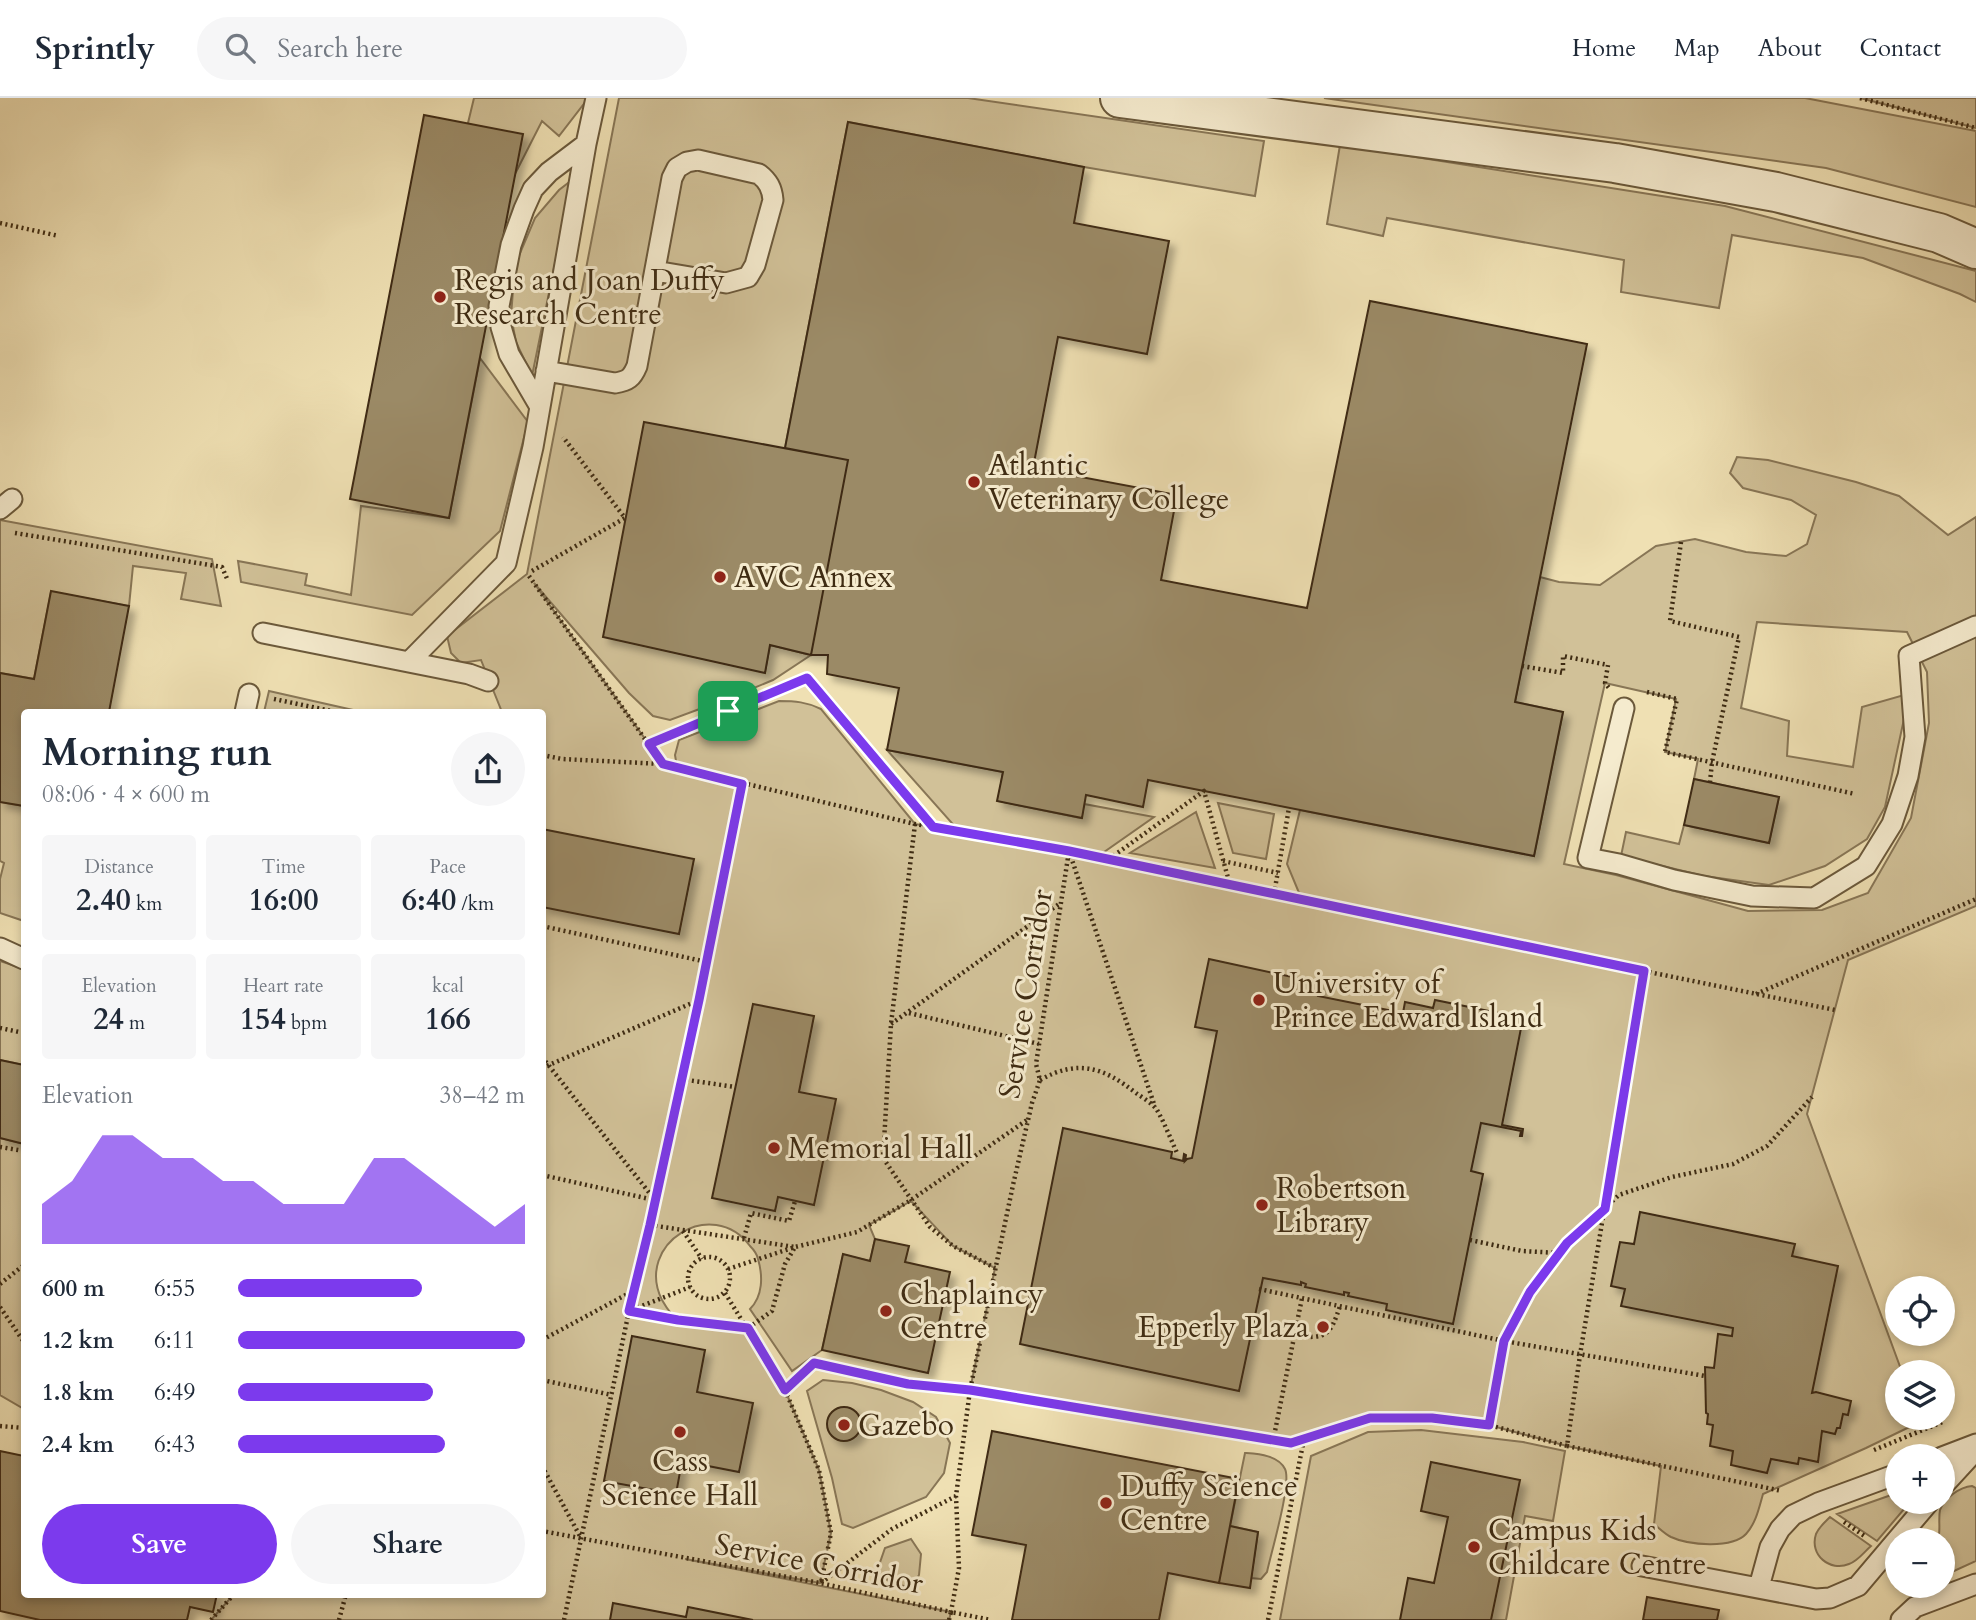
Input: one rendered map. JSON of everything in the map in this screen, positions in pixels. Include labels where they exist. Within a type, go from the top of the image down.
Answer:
[{"type":"street","points":[[1120,98],[1615,163],[1776,192],[1939,233],[1976,249]]},
{"type":"lane","points":[[409,662],[506,563],[533,447],[596,98]]},
{"type":"lane","points":[[540,407],[509,354],[501,327],[499,306],[511,245],[534,189],[549,172],[586,144]]},
{"type":"lane","points":[[546,371],[615,383],[625,382],[633,377],[672,178],[677,168],[698,160],[758,174],[766,179],[772,189],[773,200],[755,265],[748,277],[726,283],[655,271]]},
{"type":"lane","points":[[1624,708],[1588,858],[1752,896],[1814,898],[1866,866],[1892,824],[1908,776],[1915,737],[1909,656],[1976,626]]},
{"type":"lane","points":[[263,633],[469,674],[488,681]]},
{"type":"lane","points":[[0,948],[21,958]]},
{"type":"lane","points":[[1955,1453],[1976,1447]]},
{"type":"lane","points":[[1955,1472],[1976,1447]]},
{"type":"lane","points":[[1759,1587],[1770,1548],[1780,1529],[1793,1514],[1885,1478]]},
{"type":"lane","points":[[1642,1566],[1816,1599],[1830,1598],[1857,1586],[1919,1514]]},
{"type":"lane","points":[[1901,1620],[1915,1607],[1976,1584]]},
{"type":"path","points":[[1860,98],[1976,128]]},
{"type":"path","points":[[0,223],[59,236]]},
{"type":"path","points":[[540,407],[625,518],[527,574],[663,764]]},
{"type":"path","points":[[13,533],[222,568],[228,581]]},
{"type":"path","points":[[1681,542],[1670,621],[1739,637],[1710,782]]},
{"type":"path","points":[[1522,667],[1563,673],[1563,656],[1608,665],[1605,683],[1624,708]]},
{"type":"path","points":[[649,744],[807,678],[933,827]]},
{"type":"path","points":[[1605,683],[1617,685]]},
{"type":"path","points":[[1641,691],[1677,699],[1665,752],[1855,794]]},
{"type":"path","points":[[247,703],[306,709]]},
{"type":"path","name":"Service Corridor","points":[[546,756],[663,764],[915,824],[1109,859],[1835,1010]]},
{"type":"path","points":[[564,1620],[629,1311],[699,1000],[742,784]]},
{"type":"path","points":[[1109,859],[1204,791],[1230,885]]},
{"type":"path","points":[[1275,894],[1289,808]]},
{"type":"path","points":[[915,824],[891,1024],[883,1158],[930,1227],[953,1246],[995,1268]]},
{"type":"path","points":[[1069,851],[1155,1108],[1178,1155]]},
{"type":"path","name":"Service Corridor","points":[[546,1532],[820,1583],[951,1612],[959,1568],[956,1496],[970,1390],[1027,1120],[1040,1080],[1036,1064],[1069,851]]},
{"type":"path","points":[[1223,861],[1278,873]]},
{"type":"path","points":[[1756,994],[1976,898]]},
{"type":"path","points":[[891,1024],[1060,904]]},
{"type":"path","points":[[546,927],[707,962]]},
{"type":"path","points":[[1567,1446],[1644,971]]},
{"type":"path","points":[[546,1066],[699,1000]]},
{"type":"path","points":[[908,1013],[1039,1044]]},
{"type":"path","points":[[0,1028],[21,1032]]},
{"type":"path","points":[[546,1062],[655,1201]]},
{"type":"path","points":[[1040,1080],[1058,1070],[1075,1067],[1100,1071],[1125,1085],[1155,1108]]},
{"type":"path","points":[[681,1079],[735,1087]]},
{"type":"path","points":[[1489,1425],[1504,1341],[1530,1292],[1567,1243],[1619,1195],[1672,1177],[1733,1164],[1767,1146],[1812,1097]]},
{"type":"path","points":[[728,1269],[795,1247],[857,1232],[911,1200],[1027,1120]]},
{"type":"path","points":[[0,1147],[21,1151]]},
{"type":"path","points":[[546,1176],[655,1201]]},
{"type":"path","points":[[744,1238],[751,1213],[789,1222],[795,1201]]},
{"type":"path","points":[[650,1225],[795,1247]]},
{"type":"path","points":[[683,1231],[702,1259]]},
{"type":"path","points":[[1470,1240],[1522,1251],[1560,1253]]},
{"type":"path","points":[[629,1311],[748,1328],[772,1311],[785,1264],[795,1247]]},
{"type":"path","points":[[716,1258],[728,1269],[730,1280],[725,1293],[720,1297],[706,1300],[690,1287],[691,1267],[702,1259],[716,1258]]},
{"type":"path","points":[[0,1283],[21,1267]]},
{"type":"path","points":[[629,1311],[690,1287]]},
{"type":"path","points":[[1259,1289],[1504,1341],[1705,1377]]},
{"type":"path","points":[[546,1338],[634,1291]]},
{"type":"path","points":[[725,1293],[785,1390],[819,1470],[831,1532],[820,1583]]},
{"type":"path","points":[[1273,1441],[1302,1297]]},
{"type":"path","points":[[1294,1336],[1309,1338],[1323,1335],[1333,1328],[1340,1306]]},
{"type":"path","points":[[0,1307],[21,1338]]},
{"type":"path","points":[[785,1390],[814,1363],[908,1384],[970,1390],[1291,1443],[1370,1418],[1432,1418],[1489,1425],[1567,1446],[1789,1492]]},
{"type":"path","points":[[546,1381],[612,1395]]},
{"type":"path","points":[[0,1426],[21,1428]]},
{"type":"path","points":[[1868,1452],[1923,1430]]},
{"type":"path","points":[[1268,1620],[1304,1439]]},
{"type":"path","points":[[546,1473],[581,1539]]},
{"type":"path","points":[[820,1583],[892,1529],[956,1496]]},
{"type":"path","points":[[1835,1516],[1875,1544]]},
{"type":"path","points":[[211,1620],[230,1598]]},
{"type":"path","points":[[339,1620],[345,1598]]},
{"type":"path","points":[[949,1620],[951,1612],[991,1620]]},
{"type":"shaded area","points":[[474,98],[585,98],[586,101],[559,136],[542,121],[516,172],[468,123]]},
{"type":"shaded area","points":[[619,98],[968,98],[1264,141],[1255,196],[848,122],[785,448],[765,672],[770,645],[811,655],[773,680],[732,697],[670,720],[653,716],[629,693],[534,583],[663,764],[677,767],[675,755],[679,740],[779,701],[806,703],[821,709],[915,824],[959,831],[887,750],[1003,772],[998,801],[1081,818],[1084,804],[1154,817],[1097,857],[1302,900],[1287,864],[1300,810],[1534,856],[1563,712],[1515,702],[1540,577],[1559,582],[1600,585],[1656,546],[1695,539],[1746,552],[1786,556],[1807,544],[1816,515],[1791,500],[1743,488],[1730,473],[1737,457],[1768,460],[1856,482],[1899,496],[1948,535],[1976,517],[1976,906],[1848,960],[1807,1114],[1885,1326],[1885,1346],[1892,1346],[1898,1360],[1885,1360],[1885,1430],[1903,1430],[1763,1494],[1757,1515],[1746,1534],[1731,1542],[1710,1544],[1679,1540],[1664,1533],[1654,1524],[1661,1466],[1567,1446],[1489,1425],[1370,1418],[1291,1443],[970,1390],[995,1268],[953,1246],[911,1201],[869,1225],[875,1239],[870,1261],[843,1255],[822,1350],[792,1371],[750,1309],[761,1286],[760,1265],[755,1252],[734,1231],[716,1225],[698,1226],[681,1233],[668,1245],[659,1261],[656,1280],[662,1300],[676,1319],[748,1328],[785,1390],[819,1470],[831,1533],[820,1583],[685,1559],[951,1612],[949,1620],[211,1620],[230,1598],[546,1598],[546,709],[501,709],[481,660],[461,663],[451,653],[447,636],[527,574]],"holes":[[[1757,622],[1907,632],[1927,672],[1929,723],[1911,818],[1868,893],[1822,910],[1748,911],[1616,875],[1564,864],[1605,683],[1676,699],[1665,752],[1698,759],[1694,779],[1779,797],[1769,843],[1684,825],[1679,844],[1626,832],[1621,856],[1704,876],[1769,885],[1825,866],[1867,839],[1885,807],[1904,719],[1904,695],[1862,707],[1853,767],[1787,756],[1789,721],[1741,708]]]},
{"type":"shaded area","points":[[1324,98],[1805,98],[1976,131],[1976,207],[1826,168]]},
{"type":"shaded area","points":[[1860,98],[1976,98],[1976,128]]},
{"type":"shaded area","points":[[1340,145],[1725,206],[1976,271],[1976,302],[1863,258],[1732,235],[1719,308],[1621,292],[1624,260],[1387,218],[1383,236],[1327,224]]},
{"type":"shaded area","points":[[572,180],[532,376],[516,342],[511,316],[515,265],[535,218],[559,190]]},
{"type":"shaded area","points":[[480,358],[528,422],[500,531],[412,615],[241,582],[238,561],[307,574],[305,585],[351,595],[361,506],[449,518]]},
{"type":"shaded area","points":[[0,520],[212,559],[221,606],[181,599],[186,573],[133,566],[129,606],[51,592],[34,679],[0,673]]},
{"type":"shaded area","points":[[269,691],[349,709],[265,709]]},
{"type":"shaded area","points":[[0,802],[21,806],[21,920],[0,913],[0,879],[4,863],[0,861]]},
{"type":"shaded area","points":[[1218,803],[1274,814],[1266,859],[1233,853]]},
{"type":"shaded area","points":[[1196,812],[1215,868],[1130,853]]},
{"type":"shaded area","points":[[0,961],[21,968],[21,1064],[0,1060]]},
{"type":"shaded area","points":[[0,1138],[21,1143],[21,1407],[0,1395]]},
{"type":"shaded area","points":[[823,1380],[881,1390],[913,1402],[936,1417],[950,1443],[944,1473],[926,1497],[853,1528],[842,1524],[807,1391]]},
{"type":"shaded area","points":[[1421,1430],[1523,1442],[1565,1451],[1553,1521],[1525,1516],[1506,1620],[1280,1620],[1311,1456],[1368,1432]]},
{"type":"shaded area","points":[[1245,1453],[1267,1456],[1278,1461],[1285,1469],[1286,1488],[1283,1503],[1267,1572],[1261,1579],[1251,1578],[1258,1532],[1230,1526]]},
{"type":"shaded area","points":[[1963,1488],[1976,1488],[1976,1561],[1955,1571],[1955,1528],[1939,1528],[1940,1514],[1955,1514],[1955,1493]]},
{"type":"shaded area","points":[[1885,1497],[1885,1514],[1900,1514],[1885,1528],[1877,1541],[1837,1514]]},
{"type":"shaded area","points":[[1830,1517],[1871,1546],[1852,1563],[1835,1566],[1828,1564],[1818,1555],[1816,1534]]},
{"type":"shaded area","points":[[911,1539],[921,1554],[919,1575],[911,1587],[892,1584],[877,1571],[885,1548]]},
{"type":"building","name":"Regis and Joan Duffy Research Centre","points":[[424,115],[523,134],[449,518],[350,499]]},
{"type":"building","name":"Atlantic Veterinary College","points":[[848,122],[1084,167],[1074,223],[1169,241],[1147,354],[1058,337],[1033,468],[1177,495],[1161,580],[1307,608],[1370,301],[1587,344],[1515,702],[1563,712],[1534,856],[1148,780],[1143,807],[1086,795],[1082,818],[997,801],[1003,772],[887,750],[899,688],[827,674],[828,655],[811,655],[848,460],[785,448]]},
{"type":"building","name":"AVC Annex","points":[[644,422],[848,460],[811,655],[770,645],[765,673],[603,637]]},
{"type":"building","points":[[51,591],[129,606],[110,709],[21,709],[21,806],[0,802],[0,673],[34,679]]},
{"type":"building","points":[[1694,779],[1779,797],[1769,843],[1684,825]]},
{"type":"building","points":[[546,830],[694,859],[679,934],[546,908]]},
{"type":"building","name":"Robertson Library","points":[[1209,959],[1320,983],[1318,996],[1403,1013],[1405,1002],[1433,1008],[1435,1000],[1523,1018],[1502,1125],[1523,1129],[1522,1136],[1521,1131],[1481,1123],[1471,1171],[1483,1174],[1453,1324],[1386,1310],[1387,1304],[1348,1296],[1349,1293],[1344,1292],[1344,1295],[1305,1287],[1306,1284],[1301,1282],[1301,1285],[1263,1278],[1239,1391],[1020,1344],[1063,1128],[1172,1152],[1171,1158],[1183,1161],[1184,1154],[1185,1161],[1192,1158],[1217,1031],[1195,1027]]},
{"type":"building","name":"Memorial Hall","points":[[753,1004],[814,1016],[799,1092],[836,1099],[814,1205],[778,1197],[775,1211],[712,1198]]},
{"type":"building","points":[[0,1060],[21,1064],[21,1143],[0,1138]]},
{"type":"building","points":[[1640,1212],[1795,1244],[1792,1256],[1838,1266],[1812,1393],[1851,1401],[1848,1415],[1843,1414],[1840,1428],[1837,1428],[1835,1434],[1822,1431],[1818,1462],[1799,1458],[1798,1464],[1771,1459],[1767,1473],[1731,1465],[1733,1451],[1710,1446],[1713,1425],[1707,1424],[1705,1367],[1714,1368],[1718,1334],[1732,1336],[1733,1328],[1621,1306],[1625,1289],[1611,1286],[1620,1242],[1634,1244]]},
{"type":"building","name":"Chaplaincy Centre","points":[[875,1239],[909,1246],[905,1262],[950,1272],[928,1373],[822,1350],[843,1254],[870,1261]]},
{"type":"building","name":"Cass Science Hall","points":[[632,1336],[705,1350],[697,1392],[753,1403],[739,1472],[682,1461],[676,1494],[604,1481]]},
{"type":"building","name":"Gazebo","points":[[844,1407],[856,1412],[861,1424],[856,1436],[844,1441],[832,1436],[827,1424],[832,1412]]},
{"type":"building","name":"Duffy Science Centre","points":[[992,1431],[1239,1479],[1219,1583],[1168,1573],[1159,1620],[1012,1620],[1026,1545],[972,1535]]},
{"type":"building","points":[[0,1451],[21,1455],[21,1598],[216,1598],[213,1612],[190,1607],[187,1620],[40,1620],[0,1611]]},
{"type":"building","name":"Campus Kids Childcare Centre","points":[[1431,1462],[1520,1480],[1491,1620],[1400,1620],[1408,1578],[1434,1583],[1448,1517],[1421,1511]]},
{"type":"building","points":[[1230,1526],[1258,1532],[1250,1588],[1219,1583]]},
{"type":"building","points":[[1647,1597],[1719,1610],[1717,1620],[1643,1620]]},
{"type":"building","points":[[613,1603],[686,1617],[688,1607],[753,1620],[610,1620]]},
{"type":"place","name":"Regis and Joan Duffy Research Centre","points":[[440,297]]},
{"type":"place","name":"Atlantic Veterinary College","points":[[974,482]]},
{"type":"place","name":"AVC Annex","points":[[720,577]]},
{"type":"place","name":"University of Prince Edward Island","points":[[1259,1000]]},
{"type":"place","name":"Memorial Hall","points":[[774,1148]]},
{"type":"place","name":"Robertson Library","points":[[1262,1205]]},
{"type":"place","name":"Chaplaincy Centre","points":[[886,1311]]},
{"type":"place","name":"Epperly Plaza","points":[[1323,1327]]},
{"type":"place","name":"Gazebo","points":[[844,1425]]},
{"type":"place","name":"Cass Science Hall","points":[[680,1432]]},
{"type":"place","name":"Duffy Science Centre","points":[[1106,1503]]},
{"type":"place","name":"Campus Kids Childcare Centre","points":[[1474,1547]]},
{"type":"route","points":[[807,678],[933,827],[1069,851],[1644,971],[1605,1209],[1567,1243],[1530,1292],[1504,1341],[1489,1425],[1432,1418],[1370,1418],[1291,1443],[970,1390],[908,1384],[814,1363],[785,1390],[748,1328],[629,1311],[699,1000],[742,784],[663,764],[649,744],[728,711],[807,678]]}]
